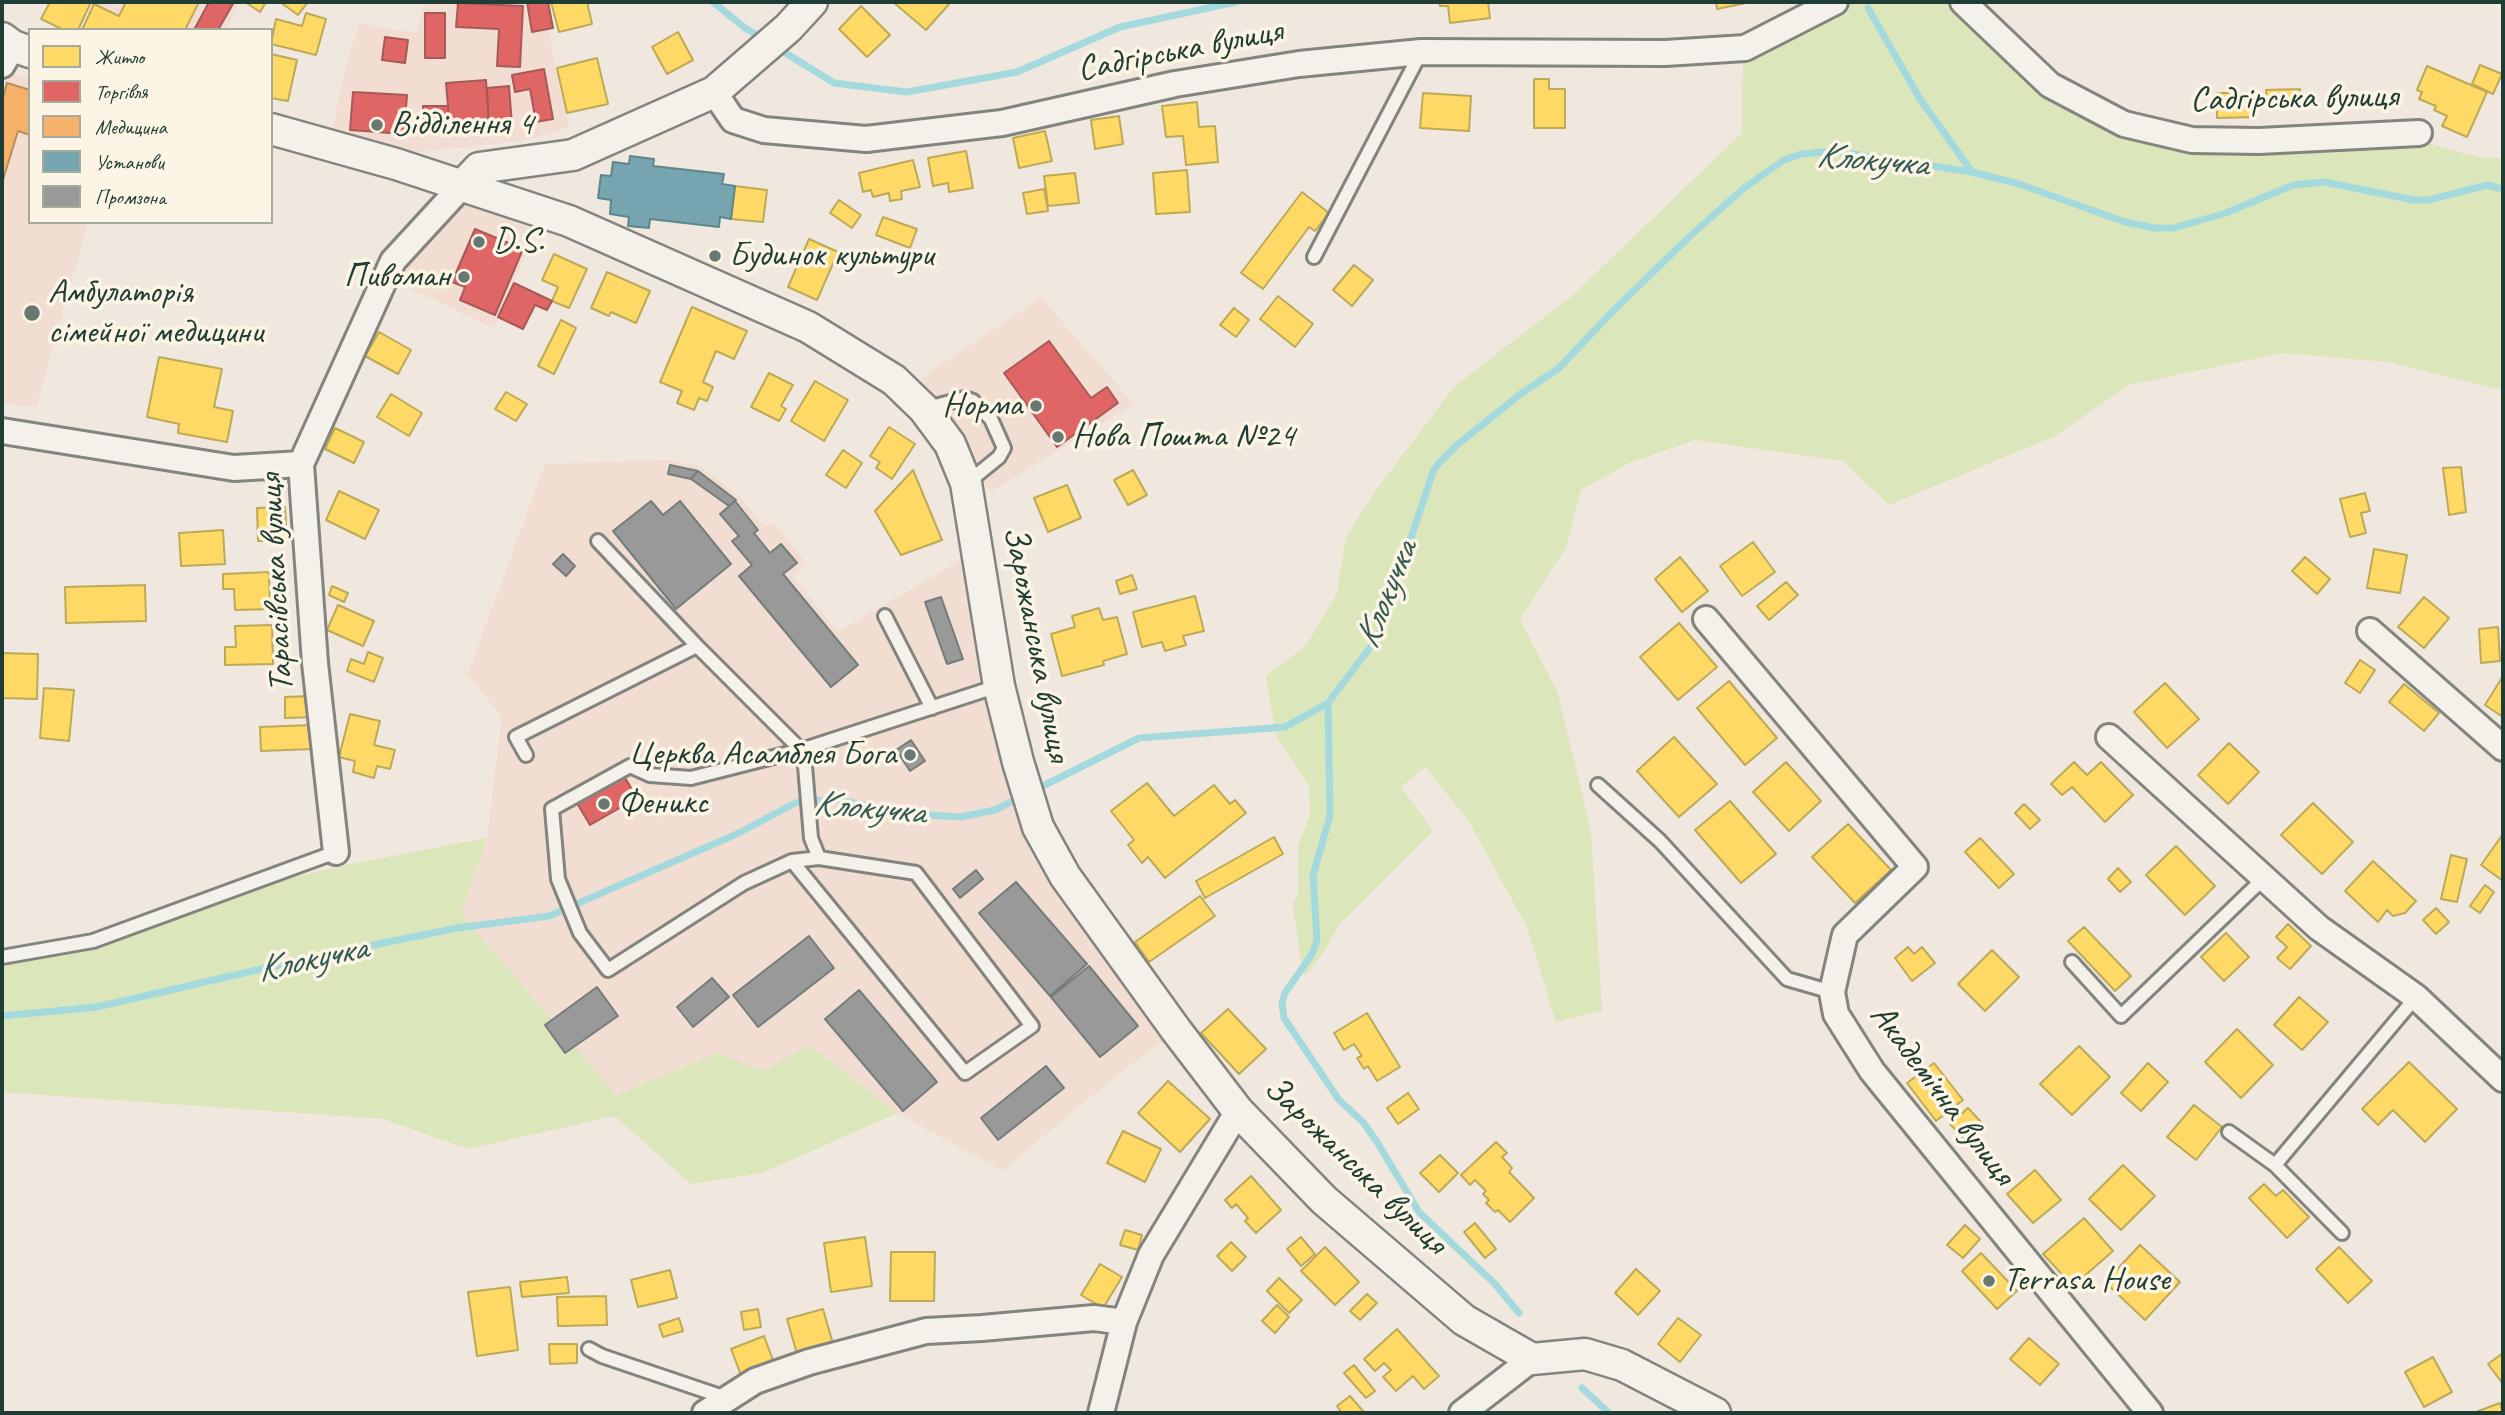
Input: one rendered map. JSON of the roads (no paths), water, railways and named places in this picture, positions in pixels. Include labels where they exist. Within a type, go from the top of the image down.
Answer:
[{"type":"street","points":[[462,186],[479,167],[573,155],[714,92],[788,28],[812,2]]},
{"type":"street","name":"Садгірська вулиця","points":[[714,92],[733,120],[764,130],[866,138],[1002,123],[1175,84],[1274,68],[1422,52],[1665,53],[1745,48],[1835,2]]},
{"type":"street","name":"Садгірська вулиця","points":[[1963,2],[2050,85],[2124,124],[2192,140],[2259,142],[2418,132]]},
{"type":"street","name":"Зарожанська вулиця","points":[[273,130],[396,164],[569,221],[808,327],[894,380],[924,408],[950,443],[966,483],[999,686],[1018,762],[1038,827],[1065,876],[1238,1111],[1324,1200],[1464,1320],[1532,1359]]},
{"type":"street","name":"Тарасівська вулиця","points":[[336,852],[315,663],[300,464],[393,261],[462,186]]},
{"type":"street","points":[[2,430],[234,468],[300,464]]},
{"type":"street","name":"Академічна вулиця","points":[[1706,619],[1915,867],[1844,935],[1832,992],[1836,1014],[1872,1071],[2150,1413]]},
{"type":"street","points":[[2370,631],[2503,748]]},
{"type":"street","points":[[2109,737],[2319,928],[2416,997],[2503,1079]]},
{"type":"street","points":[[1101,1413],[1124,1322],[1151,1255],[1238,1111]]},
{"type":"street","points":[[705,1413],[755,1381],[809,1362],[926,1331],[1094,1318],[1124,1322]]},
{"type":"street","points":[[1462,1413],[1532,1359],[1585,1354],[1622,1365],[1715,1413]]},
{"type":"lane","points":[[1314,257],[1422,52]]},
{"type":"lane","points":[[924,408],[965,398],[974,401],[991,419],[1004,448],[999,457],[966,483]]},
{"type":"lane","points":[[598,541],[697,646],[801,750],[805,766],[811,838],[819,858]]},
{"type":"lane","points":[[885,616],[932,708]]},
{"type":"lane","points":[[526,755],[516,737],[697,646]]},
{"type":"lane","points":[[792,861],[965,1073],[1032,1026],[916,873],[819,858],[792,861],[744,883],[608,970],[580,933],[558,878],[552,809],[630,766],[650,775],[691,778],[801,750],[999,686]]},
{"type":"lane","points":[[1598,785],[1660,841],[1787,979],[1832,992]]},
{"type":"lane","points":[[2,957],[93,942],[336,852]]},
{"type":"lane","points":[[2071,962],[2121,1016],[2264,878]]},
{"type":"lane","points":[[2275,1165],[2416,997]]},
{"type":"lane","points":[[2229,1132],[2275,1165],[2342,1233]]},
{"type":"lane","points":[[589,1349],[602,1356],[726,1398]]},
{"type":"waterway","points":[[713,2],[763,39]]},
{"type":"waterway","points":[[776,47],[834,83],[907,92],[1017,72],[1120,27],[1236,2]]},
{"type":"waterway","points":[[1868,8],[1920,99],[1972,172]]},
{"type":"waterway","name":"Клокучка","points":[[1035,790],[1139,738],[1285,727],[1328,703],[1378,637],[1434,469],[1457,445],[1522,393],[1559,368],[1688,238],[1744,188],[1784,160],[1801,154],[1833,151],[1972,172],[2019,184],[2125,222],[2155,228],[2174,228],[2226,213],[2293,185],[2324,182],[2414,200],[2429,200],[2487,185],[2503,189]]},
{"type":"waterway","points":[[1328,703],[1330,816],[1313,875],[1317,940],[1312,954],[1285,993],[1282,1003],[1284,1018],[1339,1100],[1363,1122],[1377,1142],[1419,1212],[1495,1284],[1519,1313]]},
{"type":"waterway","name":"Клокучка","points":[[2,1016],[97,1007],[300,960],[457,928],[549,916],[739,833],[795,803],[834,799],[909,814],[961,817],[995,810],[1021,797]]},
{"type":"waterway","points":[[1582,1388],[1609,1413]]},
{"type":"place","name":"Відділення 4","points":[[377,125]]},
{"type":"place","name":"D.S.","points":[[479,242]]},
{"type":"place","name":"Будинок культури","points":[[715,256]]},
{"type":"place","name":"Пивоман","points":[[464,277]]},
{"type":"place","name":"Амбулаторія сімейної медицини","points":[[32,313]]},
{"type":"place","name":"Норма","points":[[1036,406]]},
{"type":"place","name":"Нова Пошта №24","points":[[1058,437]]},
{"type":"place","name":"Церква Асамблея Бога","points":[[910,755]]},
{"type":"place","name":"Феникс","points":[[604,804]]},
{"type":"place","name":"Terrasa House","points":[[1989,1281]]}]
